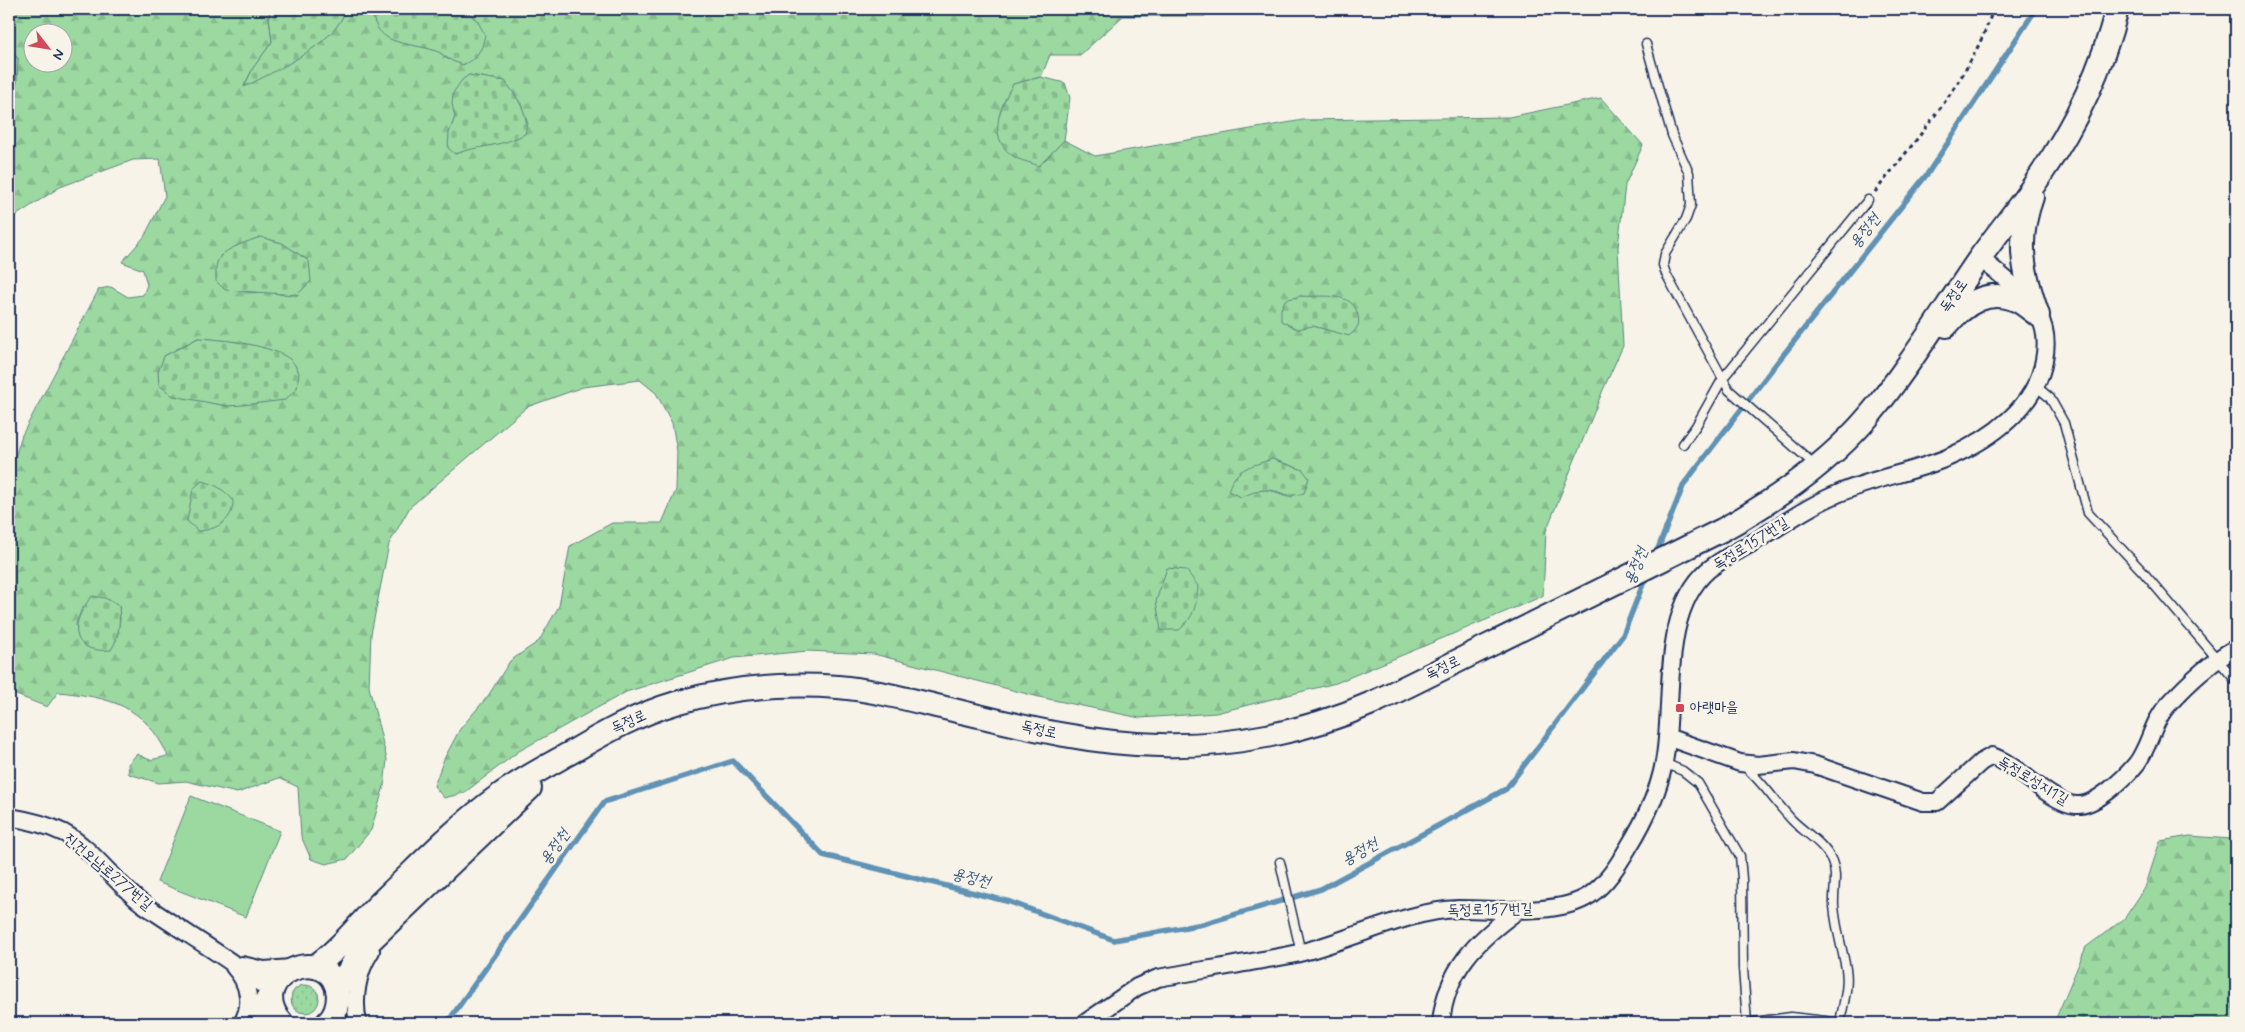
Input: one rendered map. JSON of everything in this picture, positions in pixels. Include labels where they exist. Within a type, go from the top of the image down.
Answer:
[{"type":"street","name":"독정로","points":[[272,992],[276,982],[283,974],[328,958],[385,898],[472,817],[525,778],[622,724],[674,703],[732,690],[805,686],[838,687],[891,696],[1091,741],[1126,744],[1199,745],[1275,735],[1370,704],[1722,530],[1778,497],[1816,466],[1867,418],[1890,388],[1980,258],[2040,176],[2087,94],[2101,64],[2117,9]]},
{"type":"street","points":[[2038,315],[2028,286],[2022,245],[2028,209],[2040,176]]},
{"type":"street","name":"독정로157번길","points":[[1085,1023],[1137,986],[1158,978],[1301,953],[1432,911],[1456,909],[1517,911],[1573,902],[1588,897],[1604,883],[1619,864],[1640,829],[1656,790],[1664,763],[1671,660],[1682,609],[1690,590],[1704,574],[1718,562],[1830,497],[1862,484],[1947,458],[1971,447],[2006,423],[2036,386],[2043,366],[2046,348],[2044,330],[2038,315],[2011,285],[1980,258]]},
{"type":"street","points":[[1890,388],[1961,309],[1973,301],[2003,297],[2018,301],[2038,315]]},
{"type":"street","name":"독정로성지1길","points":[[1667,737],[1740,763],[1758,765],[1794,761],[1815,765],[1923,802],[1937,802],[1980,762],[1992,756],[2005,761],[2062,801],[2076,805],[2087,804],[2102,796],[2137,763],[2154,724],[2166,706],[2216,659],[2236,648]]},
{"type":"street","name":"독정로","points":[[327,1023],[336,1012],[338,996],[356,958],[392,918],[524,793],[570,753]]},
{"type":"street","name":"진건오남로277번길","points":[[9,817],[33,821],[65,833],[77,842],[132,895],[226,958]]},
{"type":"street","points":[[1441,1023],[1442,1009],[1448,986],[1459,965],[1494,928],[1517,911]]},
{"type":"street","points":[[358,1023],[356,1012],[359,976],[368,957],[392,918]]},
{"type":"street","points":[[226,958],[239,964],[264,970],[303,967],[324,972],[332,980],[346,1023]]},
{"type":"street","points":[[226,958],[272,992]]},
{"type":"street","points":[[226,958],[240,973],[246,984],[248,1010],[242,1023]]},
{"type":"street","points":[[251,1023],[272,992]]},
{"type":"street","points":[[272,992],[271,1003],[274,1014],[282,1023]]},
{"type":"lane","points":[[1646,44],[1672,135],[1689,173],[1690,205],[1686,219],[1665,254],[1663,265],[1666,274],[1729,390],[1790,446],[1816,466]]},
{"type":"lane","points":[[1683,444],[1696,426],[1722,378],[1868,200]]},
{"type":"lane","points":[[2036,386],[2050,398],[2064,423],[2088,513],[2143,572],[2236,681]]},
{"type":"lane","points":[[1664,763],[1683,772],[1698,783],[1740,856],[1746,1023],[1791,1017],[1842,1023],[1846,992],[1846,970],[1836,932],[1835,880],[1832,861],[1822,847],[1779,806],[1756,776],[1740,763]]},
{"type":"lane","points":[[1280,862],[1301,953]]},
{"type":"path","points":[[1868,200],[1959,80],[1978,46],[1993,9]]},
{"type":"green space","points":[[9,9],[270,9],[272,42],[253,68],[244,86],[287,64],[318,44],[331,33],[340,21],[345,9],[376,9],[372,11],[375,23],[381,32],[388,37],[396,41],[437,51],[449,60],[477,20],[463,9],[1142,9],[1142,16],[1123,16],[1080,55],[1050,55],[1041,77],[1013,84],[1039,166],[1064,140],[1095,156],[1303,120],[1509,117],[1601,98],[1643,145],[1625,185],[1618,247],[1623,346],[1603,390],[1546,531],[1543,596],[1336,683],[1216,713],[1140,718],[1039,697],[874,654],[807,651],[734,658],[626,692],[519,751],[464,793],[444,798],[434,786],[444,759],[460,729],[488,696],[510,661],[539,641],[559,606],[570,546],[612,523],[662,523],[676,490],[677,451],[672,423],[656,393],[640,380],[583,387],[527,407],[410,507],[389,544],[371,634],[369,687],[387,760],[384,786],[371,830],[347,859],[326,864],[311,859],[301,836],[298,787],[279,778],[237,793],[186,781],[159,783],[129,774],[128,764],[137,754],[150,760],[168,756],[159,739],[137,715],[124,707],[93,697],[58,692],[47,707],[9,692],[9,476],[22,435],[99,289],[111,287],[128,297],[143,295],[147,285],[143,270],[122,262],[144,237],[165,196],[160,159],[133,160],[60,187],[9,220],[9,114],[18,58],[9,49]],"holes":[[[469,75],[505,81],[521,104],[528,124],[493,145],[471,148],[455,154],[449,133],[455,117],[462,80]],[[260,237],[282,243],[309,261],[284,295],[270,292],[244,293],[220,256]],[[1300,296],[1309,297],[1349,335],[1313,326]],[[198,338],[238,342],[275,352],[264,402],[227,406],[193,399],[164,356]],[[1272,459],[1303,470],[1292,497],[1269,490],[1259,490],[1239,472]],[[119,605],[120,620],[116,641],[78,637],[76,624],[82,608]]]},
{"type":"green space","points":[[270,9],[345,9],[340,21],[331,33],[318,44],[287,65],[244,87],[253,68],[272,42]]},
{"type":"green space","points":[[376,9],[463,9],[477,20],[485,35],[482,47],[475,58],[463,65],[438,52],[395,41],[380,31],[375,23],[372,11]]},
{"type":"green space","points":[[1142,9],[1209,9],[1205,16],[1142,16]]},
{"type":"green space","points":[[9,49],[18,58],[17,82],[9,114]]},
{"type":"green space","points":[[469,75],[505,81],[518,99],[524,113],[526,120],[525,134],[499,144],[455,154],[448,148],[449,133],[455,117],[452,104],[453,93],[462,80]]},
{"type":"green space","points":[[1041,77],[1065,83],[1070,98],[1064,140],[1039,166],[1016,158],[1007,151],[998,133],[998,123],[1003,103],[1013,84]]},
{"type":"green space","points":[[260,237],[282,243],[309,261],[311,281],[297,295],[225,290],[216,281],[217,262],[223,254],[238,245]]},
{"type":"green space","points":[[1300,296],[1333,296],[1348,300],[1357,312],[1359,323],[1357,328],[1349,336],[1313,326],[1297,329],[1281,321],[1281,309],[1285,300]]},
{"type":"green space","points":[[198,338],[246,344],[272,350],[283,355],[292,361],[299,373],[297,388],[285,400],[243,405],[227,406],[173,396],[159,385],[158,372],[164,356]]},
{"type":"green space","points":[[1272,459],[1303,470],[1309,478],[1304,493],[1288,495],[1265,490],[1241,497],[1228,491],[1231,483],[1240,472]]},
{"type":"green space","points":[[202,481],[216,486],[226,493],[233,500],[233,507],[223,523],[212,529],[198,531],[187,521],[193,489]]},
{"type":"green space","points":[[1167,568],[1186,570],[1198,586],[1194,610],[1188,621],[1179,630],[1161,630],[1156,601]]},
{"type":"green space","points":[[92,596],[105,598],[119,605],[119,628],[111,650],[97,650],[87,647],[80,642],[77,634],[80,616]]},
{"type":"green space","points":[[191,796],[280,831],[246,917],[157,882]]},
{"type":"green space","points":[[2190,836],[2231,839],[2236,837],[2236,1023],[2054,1023],[2086,947],[2124,919],[2145,888],[2160,841]]},
{"type":"green space","points":[[305,985],[315,989],[319,999],[315,1009],[305,1013],[295,1009],[291,999],[295,989]]},
{"type":"waterway","name":"용정천","points":[[1655,556],[1684,484],[1776,364],[1928,173],[2036,9]]},
{"type":"waterway","name":"용정천","points":[[447,1023],[604,802],[733,761],[823,855],[1010,902],[1114,940],[1203,924],[1321,889],[1506,789],[1623,635],[1647,574]]},
{"type":"place","name":"아랫마을","points":[[1680,708]]}]
